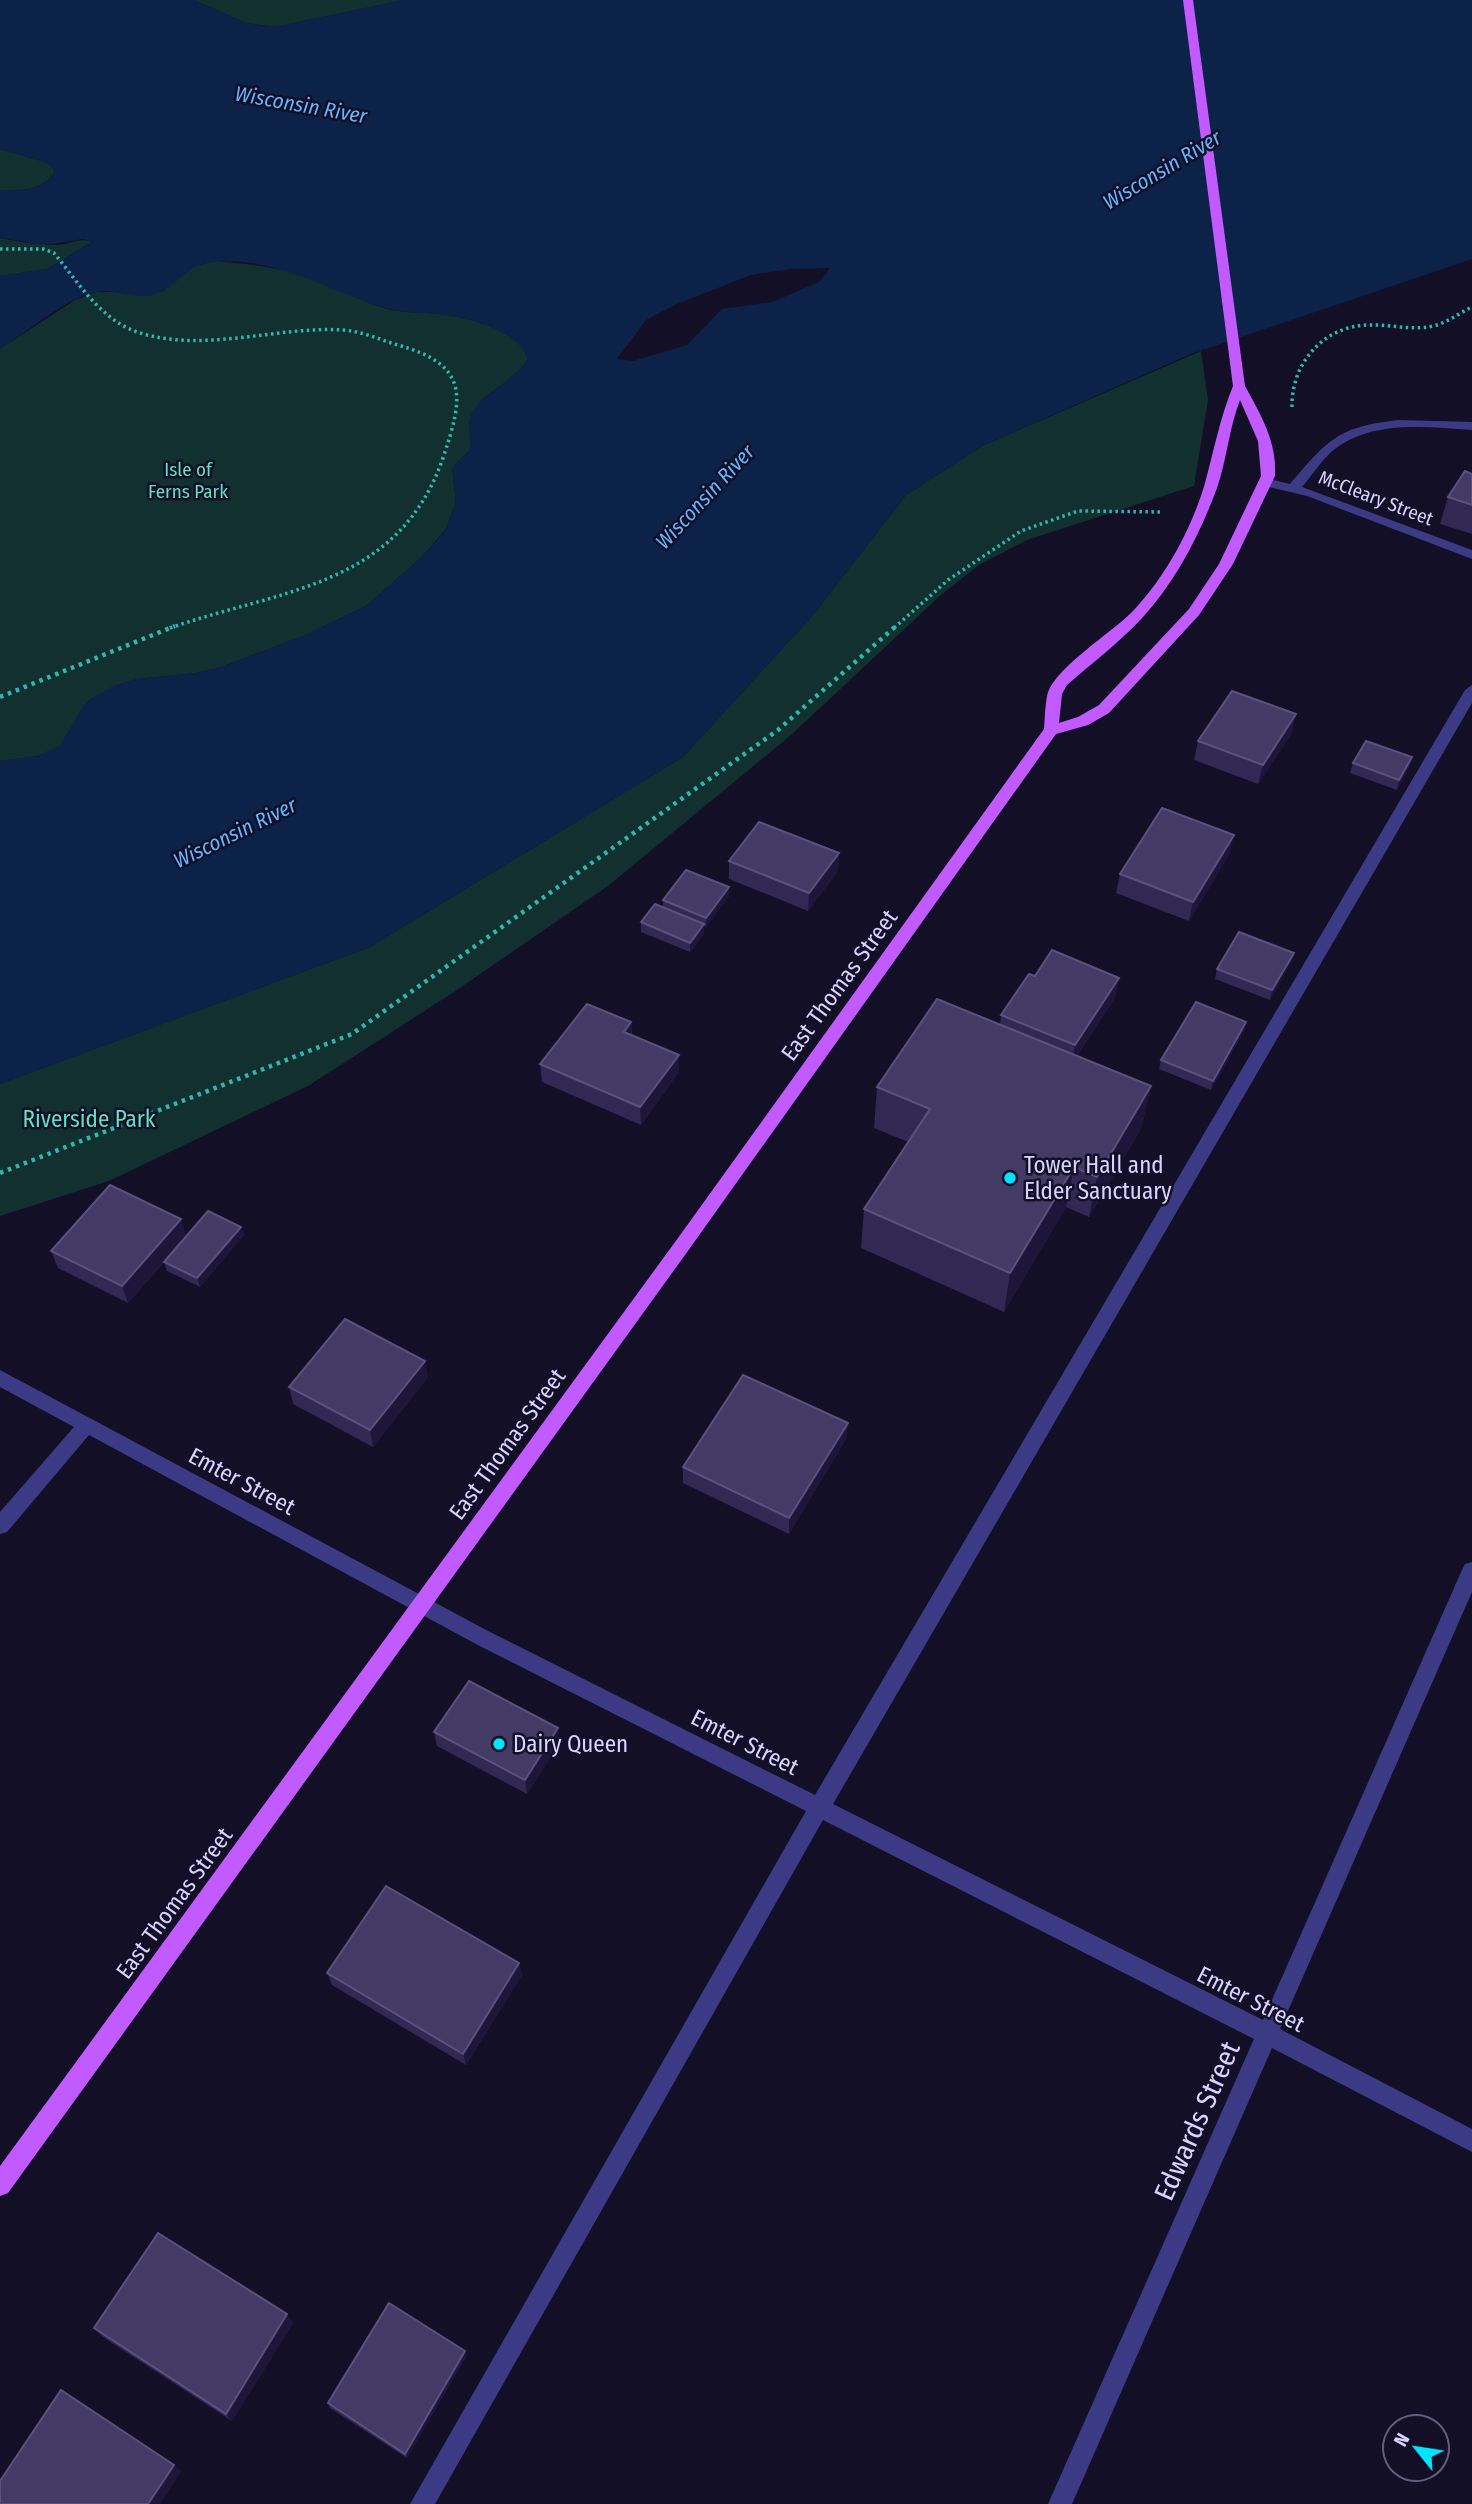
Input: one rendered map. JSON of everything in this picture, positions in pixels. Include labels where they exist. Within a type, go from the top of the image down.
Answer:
[{"type":"main road","points":[[1051,730],[1083,720],[1104,709],[1194,612],[1226,564],[1269,468],[1268,450],[1239,386],[1188,0]]},
{"type":"main road","name":"East Thomas Street","points":[[0,2185],[422,1605],[1051,730],[1055,694],[1061,682],[1137,615],[1160,587],[1194,531],[1212,485],[1226,419],[1239,386]]},
{"type":"street","points":[[1294,488],[1328,449],[1367,428],[1401,424],[1472,426]]},
{"type":"street","name":"McCleary Street","points":[[1265,482],[1294,488],[1472,555]]},
{"type":"street","points":[[422,2504],[819,1808],[1472,690]]},
{"type":"street","name":"Emter Street","points":[[0,1378],[422,1605],[1268,2034],[1472,2141]]},
{"type":"street","points":[[0,1525],[87,1425]]},
{"type":"street","name":"Edwards Street","points":[[1060,2504],[1472,1570]]},
{"type":"path","points":[[0,248],[43,249],[56,255],[108,317],[135,331],[170,339],[212,339],[344,330],[418,350],[439,359],[448,369],[457,392],[454,419],[432,487],[418,511],[394,539],[355,567],[172,627],[0,697]]},
{"type":"path","points":[[1294,418],[1291,397],[1298,370],[1308,353],[1329,335],[1360,325],[1430,328],[1472,307]]},
{"type":"path","points":[[0,1172],[352,1034],[778,730],[948,580],[1021,531],[1079,511],[1163,512]]},
{"type":"green space","points":[[194,0],[404,0],[275,27],[246,23]]},
{"type":"green space","points":[[0,149],[45,162],[53,168],[54,173],[37,187],[0,190]]},
{"type":"green space","points":[[0,238],[51,245],[79,240],[92,242],[47,269],[0,276]]},
{"type":"green space","name":"Isle of Ferns Park","points":[[215,261],[299,274],[393,310],[474,321],[508,335],[524,350],[528,359],[515,374],[484,399],[473,413],[469,451],[452,467],[456,502],[446,529],[421,558],[366,606],[303,636],[224,666],[196,673],[137,679],[114,686],[91,699],[82,709],[60,746],[38,756],[0,761],[0,349],[75,300],[96,292],[162,292],[191,267]]},
{"type":"green space","name":"Riverside Park","points":[[1201,351],[1208,400],[1194,486],[1027,540],[979,565],[941,595],[791,735],[608,886],[454,992],[308,1086],[109,1181],[0,1216],[0,1084],[370,947],[683,757],[813,615],[906,495],[984,445]]},
{"type":"water","name":"Wisconsin River","points":[[0,0],[194,0],[246,23],[274,27],[404,0],[1472,0],[1472,259],[1191,354],[984,445],[906,495],[813,615],[683,757],[370,947],[0,1084],[0,761],[38,756],[60,746],[91,699],[114,686],[137,679],[196,673],[224,666],[303,636],[366,606],[421,558],[446,530],[456,502],[452,467],[469,451],[469,422],[473,411],[528,359],[517,342],[486,325],[445,315],[393,310],[279,269],[234,261],[203,264],[166,289],[150,295],[134,296],[104,291],[84,295],[0,349],[0,276],[47,269],[92,242],[83,239],[45,245],[0,238],[0,190],[37,187],[54,173],[53,168],[45,162],[0,149]],"holes":[[[830,268],[819,282],[772,302],[722,309],[687,345],[633,361],[617,359],[646,320],[677,304],[751,275],[790,269]]]},
{"type":"building","points":[[1465,471],[1472,474],[1472,505],[1448,497]]},
{"type":"building","points":[[1232,691],[1296,714],[1263,765],[1198,741]]},
{"type":"building","points":[[1366,741],[1412,757],[1399,780],[1353,763]]},
{"type":"building","points":[[1162,808],[1234,835],[1193,902],[1120,874]]},
{"type":"building","points":[[759,822],[839,853],[809,893],[729,861]]},
{"type":"building","points":[[686,870],[729,887],[706,918],[663,900]]},
{"type":"building","points":[[655,904],[704,924],[690,943],[641,922]]},
{"type":"building","points":[[1239,932],[1294,953],[1272,990],[1217,969]]},
{"type":"building","points":[[1052,950],[1119,978],[1075,1045],[1001,1015],[1029,974],[1035,976]]},
{"type":"building","name":"Tower Hall and Elder Sanctuary","points":[[937,999],[1151,1086],[1097,1177],[1074,1167],[1010,1273],[864,1209],[930,1109],[877,1087]]},
{"type":"building","points":[[1196,1002],[1246,1022],[1213,1081],[1161,1060]]},
{"type":"building","points":[[587,1004],[631,1022],[624,1032],[679,1055],[640,1107],[540,1064]]},
{"type":"building","points":[[110,1185],[181,1219],[122,1286],[51,1251]]},
{"type":"building","points":[[208,1211],[241,1227],[197,1278],[164,1262]]},
{"type":"building","points":[[345,1319],[425,1361],[370,1430],[289,1387]]},
{"type":"building","points":[[743,1375],[848,1423],[789,1518],[683,1467]]},
{"type":"building","name":"Dairy Queen","points":[[469,1681],[558,1728],[525,1780],[434,1732]]},
{"type":"building","points":[[386,1886],[519,1963],[463,2054],[327,1973]]},
{"type":"building","points":[[158,2233],[287,2314],[226,2414],[94,2328]]},
{"type":"building","points":[[389,2303],[465,2351],[405,2454],[328,2403]]},
{"type":"building","points":[[61,2390],[174,2465],[148,2504],[0,2504],[0,2481]]},
{"type":"place","name":"Tower Hall and Elder Sanctuary","points":[[1010,1178]]},
{"type":"place","name":"Dairy Queen","points":[[499,1744]]}]
